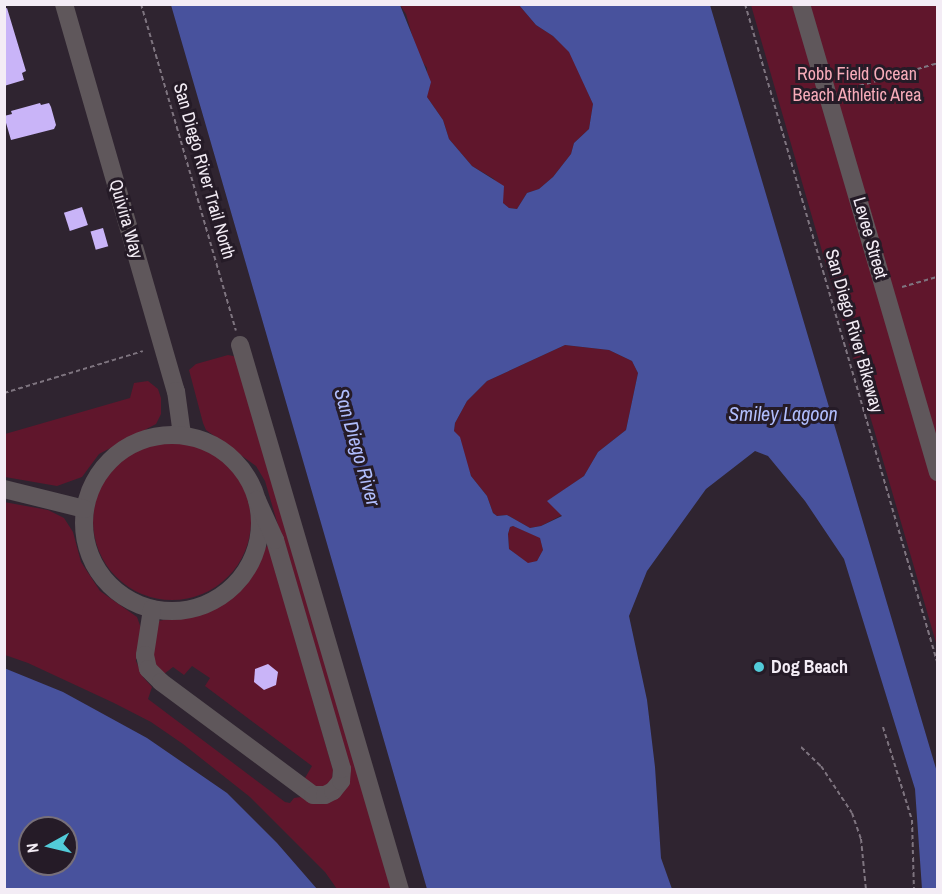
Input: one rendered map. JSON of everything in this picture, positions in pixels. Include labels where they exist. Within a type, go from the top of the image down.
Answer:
[{"type":"street","name":"Quivira Way","points":[[64,4],[176,391],[182,435]]},
{"type":"street","name":"Levee Street","points":[[801,4],[938,472]]},
{"type":"street","points":[[240,345],[400,890]]},
{"type":"street","points":[[152,609],[145,655],[148,669],[154,676],[313,795],[325,795],[333,791],[340,782],[342,769],[275,540],[247,476],[230,456],[207,441],[182,435],[149,438],[118,453],[103,468],[91,488],[85,510],[85,536],[93,561],[107,583],[128,599],[152,609],[178,611],[204,606],[226,593],[244,574],[257,543],[260,526],[257,500]]},
{"type":"street","points":[[4,489],[85,510]]},
{"type":"path","name":"San Diego River Trail North","points":[[141,4],[240,345]]},
{"type":"path","name":"San Diego River Bikeway","points":[[745,4],[938,665]]},
{"type":"path","points":[[845,90],[938,63]]},
{"type":"path","points":[[902,287],[938,277]]},
{"type":"path","points":[[4,393],[143,351]]},
{"type":"path","points":[[883,727],[912,820],[914,890]]},
{"type":"path","points":[[801,747],[821,766],[852,813],[861,839],[866,890]]},
{"type":"green space","points":[[400,5],[519,5],[536,25],[553,36],[570,52],[593,104],[589,129],[574,143],[571,154],[553,177],[539,189],[527,193],[517,209],[509,208],[503,203],[494,179],[472,166],[449,139],[443,120],[427,97],[427,68],[418,56],[406,14]]},
{"type":"green space","name":"Robb Field Ocean Beach Athletic Area","points":[[751,5],[937,5],[937,646],[808,203]]},
{"type":"green space","points":[[565,345],[609,350],[632,361],[638,373],[626,430],[598,452],[584,476],[548,501],[562,515],[541,526],[530,528],[507,515],[497,516],[493,513],[487,496],[471,476],[454,431],[455,423],[467,401],[487,381]]},
{"type":"green space","points":[[228,355],[238,357],[395,889],[337,889],[325,872],[250,797],[183,744],[151,722],[114,703],[28,663],[5,655],[4,502],[48,510],[64,518],[73,532],[81,562],[100,591],[137,617],[141,628],[136,661],[143,677],[152,687],[148,699],[285,802],[290,803],[294,798],[301,797],[311,802],[348,764],[265,481],[256,466],[206,430],[203,423],[189,370],[196,364]]},
{"type":"green space","points":[[148,381],[158,389],[161,398],[161,414],[156,424],[99,454],[82,477],[57,486],[5,477],[5,434],[130,398],[134,383]]},
{"type":"green space","points":[[172,442],[202,448],[216,455],[228,465],[238,477],[245,491],[251,521],[245,551],[238,565],[228,577],[216,587],[202,594],[172,600],[142,594],[128,587],[116,577],[106,565],[99,551],[93,521],[99,491],[106,477],[116,465],[128,455],[142,448]]},
{"type":"green space","points":[[513,526],[540,537],[543,550],[537,561],[528,564],[509,549],[508,534],[510,527]]},
{"type":"green space","points":[[268,544],[333,770],[332,780],[328,785],[318,788],[306,783],[305,778],[312,766],[205,686],[210,678],[192,666],[184,675],[173,667],[164,674],[152,664],[158,621],[201,613],[220,604],[245,584]]},
{"type":"water","points":[[171,5],[400,5],[431,82],[427,97],[443,120],[449,139],[472,166],[504,186],[503,203],[509,208],[517,209],[527,193],[539,189],[553,177],[571,154],[574,143],[589,129],[593,104],[569,52],[553,36],[536,25],[519,5],[710,5],[937,772],[937,889],[922,889],[915,789],[844,559],[805,501],[768,456],[755,451],[706,489],[647,571],[629,616],[647,700],[655,767],[661,858],[672,889],[427,889]],"holes":[[[565,345],[609,350],[632,361],[638,373],[626,430],[598,452],[584,476],[547,501],[562,516],[541,526],[530,528],[507,515],[497,516],[493,513],[487,496],[471,476],[460,437],[454,431],[455,423],[467,401],[487,381]],[[513,526],[540,538],[543,550],[537,561],[528,563],[509,549],[508,534],[510,527]]]},
{"type":"water","points":[[4,668],[63,692],[147,738],[227,793],[277,843],[317,889],[5,889]]},
{"type":"building","points":[[7,8],[26,71],[22,73],[24,80],[4,86],[4,9]]},
{"type":"building","points":[[40,103],[41,105],[49,103],[56,125],[54,129],[11,140],[4,116],[12,114],[11,111]]},
{"type":"building","points":[[82,207],[88,225],[70,231],[64,213]]},
{"type":"building","points":[[103,228],[108,246],[96,250],[91,232]]},
{"type":"building","points":[[268,664],[278,672],[276,685],[264,690],[254,682],[255,669]]},
{"type":"place","name":"Dog Beach","points":[[759,667]]},
{"type":"water label","name":"Smiley Lagoon","points":[[783,413]]},
{"type":"water label","name":"San Diego River","points":[[358,447]]}]
